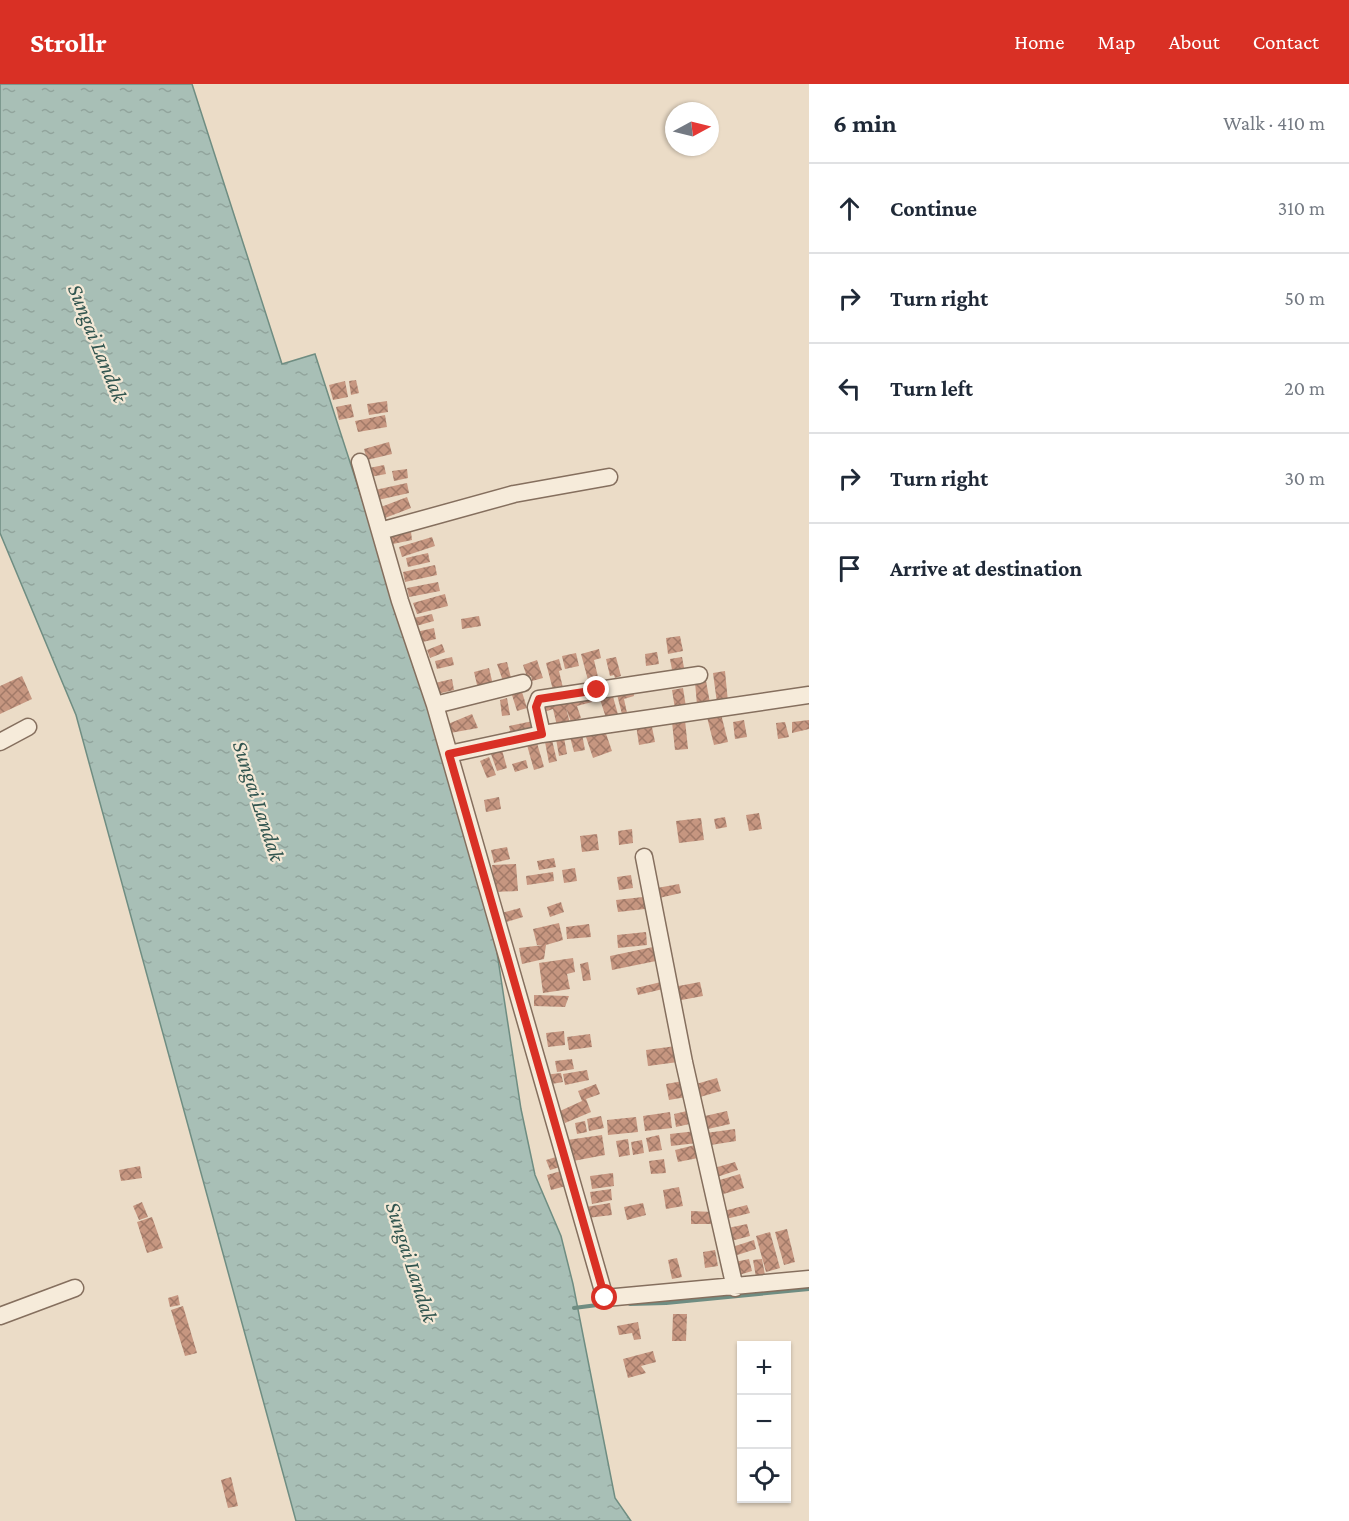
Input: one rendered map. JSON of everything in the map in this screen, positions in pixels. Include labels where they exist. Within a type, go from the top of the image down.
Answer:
[{"type":"street","points":[[360,462],[435,705],[605,1298],[735,1288],[809,1279]]},
{"type":"street","points":[[380,531],[514,494],[609,477]]},
{"type":"street","points":[[542,734],[536,707],[539,699],[699,675]]},
{"type":"street","points":[[435,705],[523,683]]},
{"type":"street","points":[[449,754],[542,734],[809,695]]},
{"type":"street","points":[[0,742],[28,727]]},
{"type":"street","points":[[644,857],[687,1073],[735,1288]]},
{"type":"street","points":[[0,1316],[75,1288]]},
{"type":"water","name":"Sungai Landak","points":[[0,84],[192,84],[282,364],[315,354],[407,638],[492,920],[521,1109],[535,1175],[561,1236],[573,1284],[615,1498],[631,1521],[296,1521],[76,715],[0,533]]},
{"type":"building","points":[[356,380],[359,393],[351,395],[349,381]]},
{"type":"building","points":[[345,381],[348,397],[333,400],[329,385]]},
{"type":"building","points":[[387,401],[388,412],[369,415],[367,404]]},
{"type":"building","points":[[351,404],[354,417],[339,420],[336,407]]},
{"type":"building","points":[[385,415],[387,427],[358,432],[355,421]]},
{"type":"building","points":[[389,442],[392,454],[367,460],[364,449]]},
{"type":"building","points":[[384,465],[386,474],[370,477],[369,468]]},
{"type":"building","points":[[407,469],[408,478],[394,481],[392,471]]},
{"type":"building","points":[[407,483],[409,493],[378,500],[375,490]]},
{"type":"building","points":[[407,497],[411,508],[385,518],[381,507]]},
{"type":"building","points":[[411,532],[412,540],[388,545],[387,537]]},
{"type":"building","points":[[432,537],[435,546],[402,557],[399,547]]},
{"type":"building","points":[[428,553],[430,562],[408,567],[406,558]]},
{"type":"building","points":[[435,565],[437,575],[405,582],[403,572]]},
{"type":"building","points":[[438,582],[440,591],[409,597],[407,588]]},
{"type":"building","points":[[445,594],[448,606],[417,614],[413,603]]},
{"type":"building","points":[[432,614],[434,621],[416,626],[414,618]]},
{"type":"building","points":[[479,616],[481,626],[462,629],[461,619]]},
{"type":"building","points":[[434,628],[436,639],[418,643],[416,632]]},
{"type":"building","points":[[680,636],[683,651],[668,654],[666,638]]},
{"type":"building","points":[[442,644],[445,652],[430,658],[427,650]]},
{"type":"building","points":[[599,649],[601,658],[594,660],[598,677],[588,680],[581,654]]},
{"type":"building","points":[[657,652],[659,664],[646,666],[645,654]]},
{"type":"building","points":[[576,653],[579,666],[565,669],[562,656]]},
{"type":"building","points":[[452,657],[454,665],[437,669],[435,661]]},
{"type":"building","points":[[616,657],[621,676],[615,678],[614,675],[610,676],[606,659]]},
{"type":"building","points":[[682,657],[685,673],[673,675],[670,659]]},
{"type":"building","points":[[559,659],[563,688],[553,690],[546,663]]},
{"type":"building","points":[[537,660],[543,678],[532,681],[531,676],[527,677],[523,665]]},
{"type":"building","points":[[507,662],[512,682],[504,684],[497,664]]},
{"type":"building","points":[[489,668],[493,685],[478,689],[474,672]]},
{"type":"building","points":[[725,671],[728,702],[717,703],[713,673]]},
{"type":"building","points":[[22,676],[32,699],[0,714],[0,686]]},
{"type":"building","points":[[452,679],[454,690],[437,694],[435,683]]},
{"type":"building","points":[[706,681],[710,703],[697,705],[695,682]]},
{"type":"building","points":[[610,686],[619,718],[607,721],[597,690]]},
{"type":"building","points":[[632,687],[634,696],[624,699],[627,713],[622,714],[616,691]]},
{"type":"building","points":[[683,688],[686,707],[675,709],[672,690]]},
{"type":"building","points":[[589,691],[592,702],[577,706],[581,718],[571,722],[566,708],[570,723],[557,726],[553,709],[544,712],[541,699]]},
{"type":"building","points":[[522,692],[527,708],[517,711],[512,695]]},
{"type":"building","points":[[507,698],[510,715],[502,716],[500,700]]},
{"type":"building","points":[[472,714],[478,728],[450,733],[448,724]]},
{"type":"building","points":[[721,714],[728,742],[714,745],[707,717]]},
{"type":"building","points":[[685,720],[688,749],[675,750],[672,722]]},
{"type":"building","points":[[744,720],[747,737],[735,739],[733,722]]},
{"type":"building","points":[[809,720],[809,729],[792,733],[792,722]]},
{"type":"building","points":[[533,721],[535,728],[511,734],[509,726]]},
{"type":"building","points":[[651,722],[655,742],[639,745],[636,725]]},
{"type":"building","points":[[785,722],[789,737],[778,739],[776,723]]},
{"type":"building","points":[[604,728],[612,751],[593,758],[585,734]]},
{"type":"building","points":[[582,734],[585,750],[574,752],[570,737]]},
{"type":"building","points":[[564,738],[567,754],[559,756],[556,739]]},
{"type":"building","points":[[552,740],[557,761],[549,763],[545,742]]},
{"type":"building","points":[[537,743],[544,767],[534,770],[527,745]]},
{"type":"building","points":[[502,750],[507,768],[497,771],[491,754]]},
{"type":"building","points":[[489,757],[496,775],[487,778],[480,761]]},
{"type":"building","points":[[526,760],[528,768],[515,772],[512,764]]},
{"type":"building","points":[[499,797],[501,809],[486,812],[484,800]]},
{"type":"building","points":[[759,813],[762,829],[749,831],[746,815]]},
{"type":"building","points":[[725,817],[727,827],[716,829],[714,819]]},
{"type":"building","points":[[701,818],[704,840],[679,843],[676,821]]},
{"type":"building","points":[[632,829],[633,843],[619,845],[618,831]]},
{"type":"building","points":[[597,834],[599,850],[582,852],[580,836]]},
{"type":"building","points":[[507,847],[510,859],[494,863],[491,850]]},
{"type":"building","points":[[554,858],[556,867],[539,870],[537,861]]},
{"type":"building","points":[[516,864],[518,891],[494,892],[492,865]]},
{"type":"building","points":[[575,868],[577,881],[564,883],[562,870]]},
{"type":"building","points":[[553,872],[554,881],[527,885],[526,876]]},
{"type":"building","points":[[631,875],[633,888],[619,890],[617,877]]},
{"type":"building","points":[[679,884],[681,893],[659,898],[657,888]]},
{"type":"building","points":[[643,897],[645,909],[618,912],[616,900]]},
{"type":"building","points":[[561,902],[564,912],[550,917],[547,907]]},
{"type":"building","points":[[520,908],[523,917],[503,923],[501,913]]},
{"type":"building","points":[[559,923],[563,940],[546,945],[544,959],[522,964],[519,948],[543,945],[537,945],[533,929]]},
{"type":"building","points":[[589,924],[591,937],[567,939],[566,927]]},
{"type":"building","points":[[646,932],[647,945],[618,948],[617,935]]},
{"type":"building","points":[[653,947],[656,961],[612,970],[610,956]]},
{"type":"building","points":[[573,958],[575,972],[567,974],[570,989],[543,993],[539,963]]},
{"type":"building","points":[[588,962],[591,980],[583,981],[580,964]]},
{"type":"building","points":[[661,982],[663,989],[638,995],[636,988]]},
{"type":"building","points":[[700,982],[703,996],[676,1001],[673,987]]},
{"type":"building","points":[[534,995],[569,996],[565,1007],[534,1006]]},
{"type":"building","points":[[564,1031],[565,1045],[548,1047],[546,1033]]},
{"type":"building","points":[[590,1034],[592,1047],[569,1050],[567,1037]]},
{"type":"building","points":[[676,1046],[678,1062],[648,1066],[646,1050]]},
{"type":"building","points":[[572,1059],[574,1069],[557,1072],[555,1061]]},
{"type":"building","points":[[587,1070],[589,1080],[565,1085],[563,1074]]},
{"type":"building","points":[[561,1073],[563,1082],[546,1085],[544,1075]]},
{"type":"building","points":[[717,1078],[721,1091],[700,1097],[696,1084]]},
{"type":"building","points":[[683,1081],[686,1097],[669,1100],[666,1084]]},
{"type":"building","points":[[596,1084],[600,1094],[586,1099],[591,1112],[565,1123],[560,1111],[582,1101],[578,1091]]},
{"type":"building","points":[[687,1111],[694,1123],[676,1127],[674,1114]]},
{"type":"building","points":[[727,1111],[730,1124],[708,1129],[705,1116]]},
{"type":"building","points":[[670,1112],[672,1128],[645,1131],[643,1116]]},
{"type":"building","points":[[601,1116],[604,1128],[589,1131],[587,1119]]},
{"type":"building","points":[[636,1117],[638,1132],[608,1135],[607,1120]]},
{"type":"building","points":[[585,1121],[587,1132],[577,1134],[575,1123]]},
{"type":"building","points":[[735,1129],[736,1141],[711,1145],[706,1133]]},
{"type":"building","points":[[696,1131],[697,1143],[671,1146],[670,1134]]},
{"type":"building","points":[[602,1135],[605,1155],[573,1161],[567,1140]]},
{"type":"building","points":[[659,1135],[662,1150],[649,1152],[646,1138]]},
{"type":"building","points":[[628,1139],[630,1155],[619,1157],[616,1141]]},
{"type":"building","points":[[642,1140],[644,1153],[633,1155],[631,1142]]},
{"type":"building","points":[[695,1145],[698,1158],[678,1162],[675,1150]]},
{"type":"building","points":[[556,1157],[560,1167],[550,1170],[546,1160]]},
{"type":"building","points":[[664,1159],[666,1173],[651,1174],[649,1161]]},
{"type":"building","points":[[735,1162],[738,1170],[717,1177],[714,1168]]},
{"type":"building","points":[[140,1166],[142,1178],[121,1181],[119,1170]]},
{"type":"building","points":[[561,1171],[566,1186],[551,1190],[547,1175]]},
{"type":"building","points":[[613,1173],[614,1186],[592,1189],[590,1176]]},
{"type":"building","points":[[740,1174],[744,1188],[720,1195],[716,1181]]},
{"type":"building","points":[[679,1187],[683,1206],[666,1209],[663,1190]]},
{"type":"building","points":[[611,1189],[612,1200],[592,1204],[590,1192]]},
{"type":"building","points":[[142,1202],[148,1217],[139,1220],[133,1206]]},
{"type":"building","points":[[610,1203],[612,1215],[587,1218],[586,1207]]},
{"type":"building","points":[[643,1203],[646,1215],[627,1220],[624,1207]]},
{"type":"building","points":[[747,1205],[750,1213],[722,1220],[720,1212]]},
{"type":"building","points":[[691,1211],[713,1212],[713,1224],[691,1224]]},
{"type":"building","points":[[152,1217],[163,1248],[147,1253],[137,1222]]},
{"type":"building","points":[[747,1224],[750,1236],[731,1241],[728,1228]]},
{"type":"building","points":[[787,1229],[795,1262],[784,1265],[775,1232]]},
{"type":"building","points":[[770,1232],[780,1268],[766,1272],[756,1236]]},
{"type":"building","points":[[754,1240],[756,1249],[734,1256],[732,1247]]},
{"type":"building","points":[[715,1250],[718,1266],[705,1268],[703,1252]]},
{"type":"building","points":[[677,1258],[682,1277],[672,1279],[668,1260]]},
{"type":"building","points":[[749,1259],[752,1271],[739,1275],[735,1262]]},
{"type":"building","points":[[762,1259],[765,1275],[756,1277],[753,1260]]},
{"type":"building","points":[[178,1295],[180,1305],[170,1307],[168,1298]]},
{"type":"building","points":[[183,1306],[197,1353],[185,1356],[171,1310]]},
{"type":"building","points":[[673,1314],[687,1314],[686,1341],[672,1341]]},
{"type":"building","points":[[638,1322],[641,1339],[634,1340],[632,1333],[619,1335],[617,1326]]},
{"type":"building","points":[[653,1351],[656,1362],[641,1366],[646,1373],[628,1378],[623,1359]]},
{"type":"building","points":[[231,1477],[238,1506],[228,1508],[221,1480]]},
{"type":"waterway","points":[[630,1304],[666,1303],[809,1289]]},
{"type":"waterway","points":[[574,1308],[605,1304]]},
{"type":"route","points":[[597,690],[539,699],[536,707],[542,734],[449,754],[605,1298]]}]
